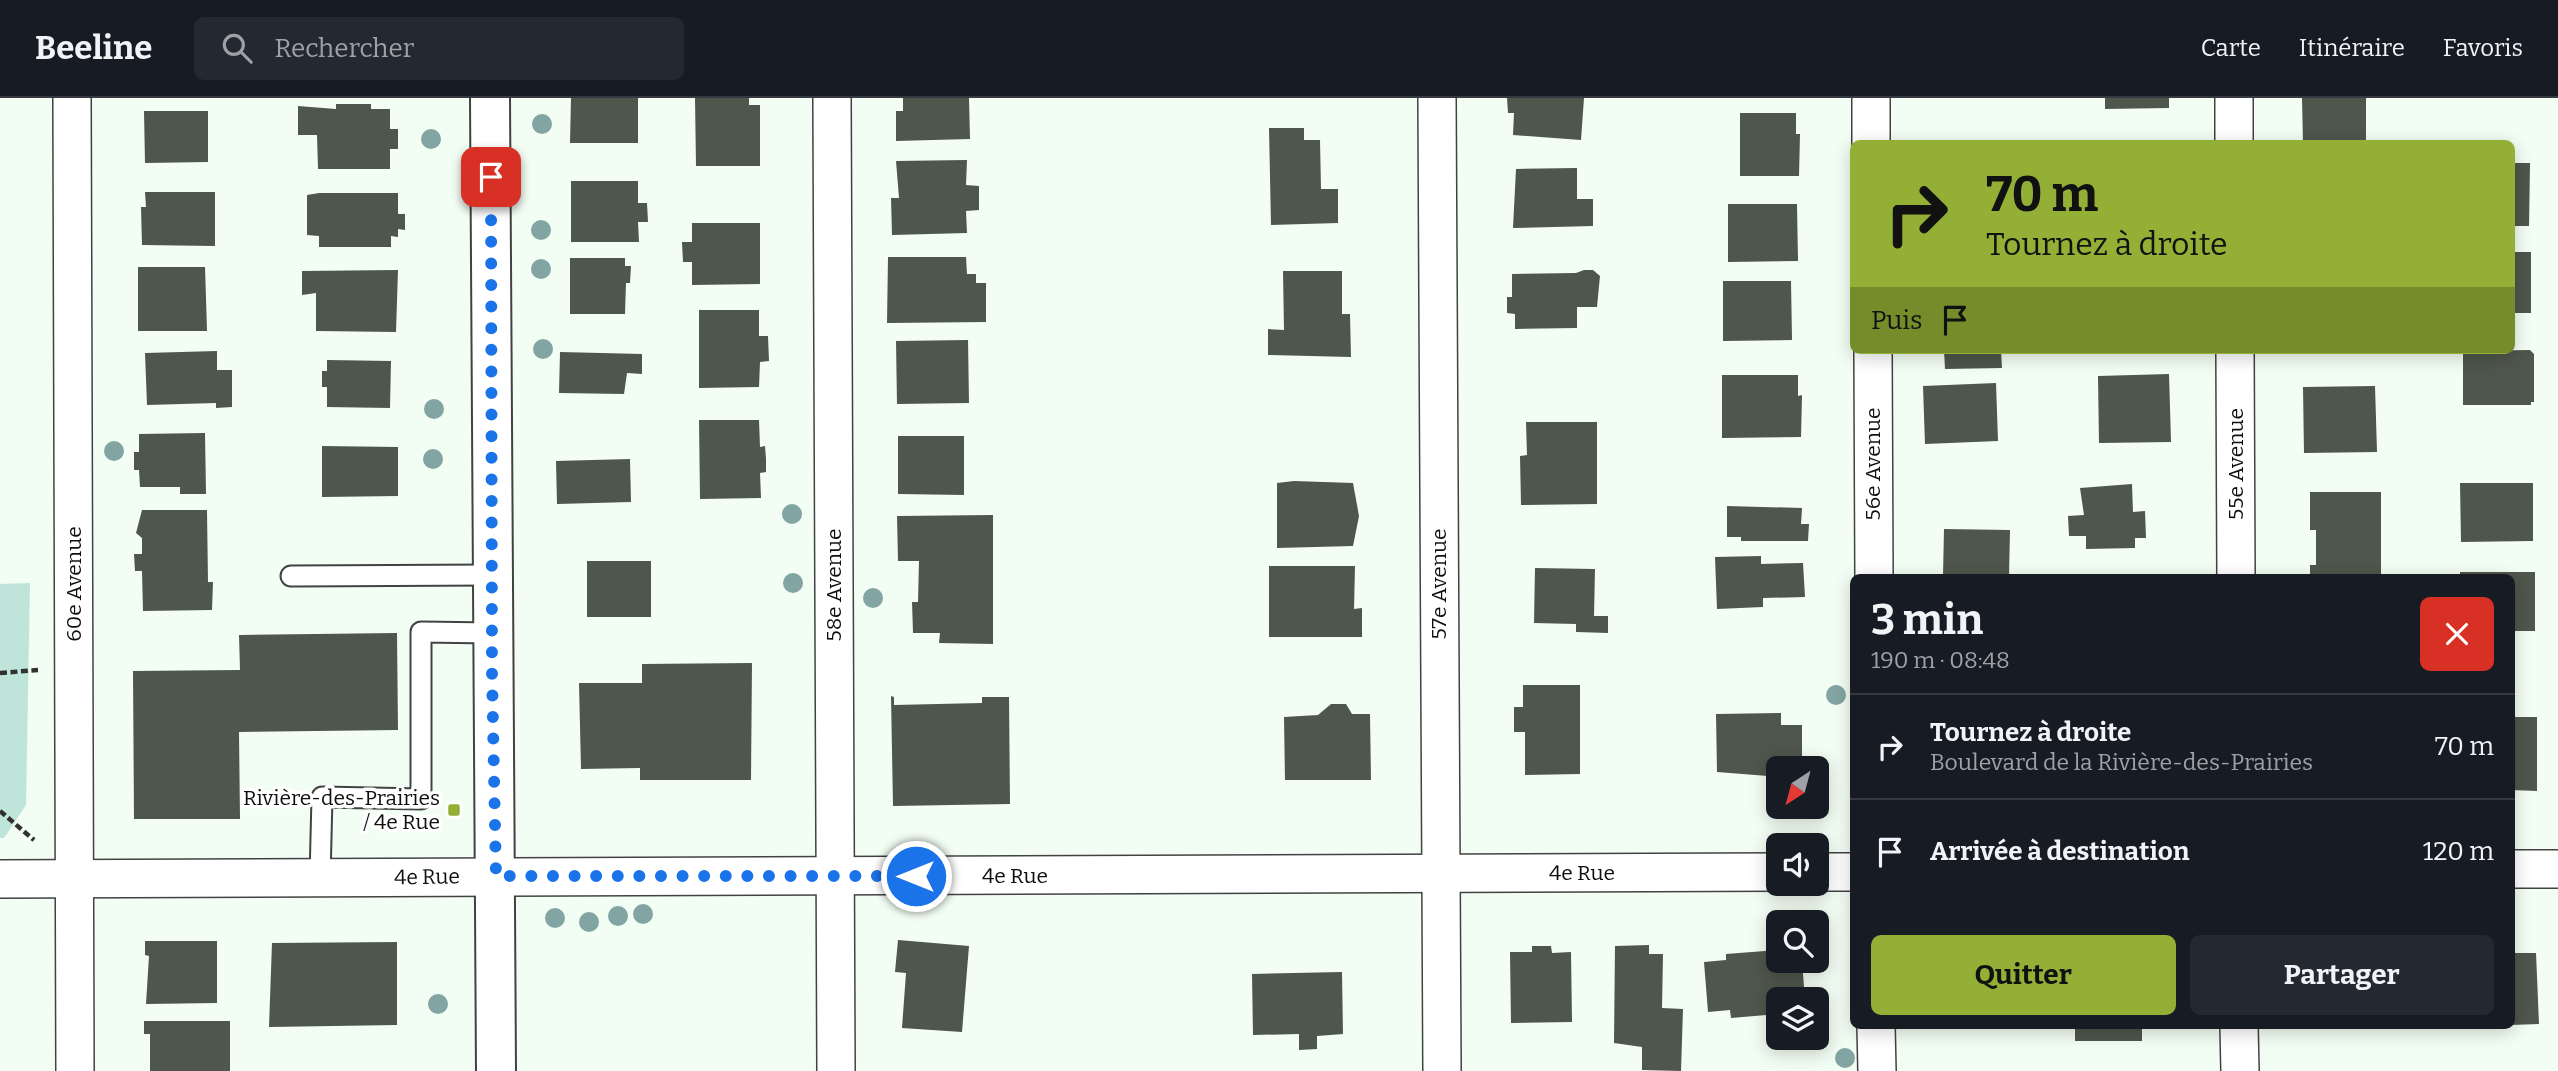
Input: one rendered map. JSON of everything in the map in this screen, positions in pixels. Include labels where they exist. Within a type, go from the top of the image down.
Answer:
[{"type":"street","name":"60e Avenue","points":[[72,98],[75,1071]]},
{"type":"street","points":[[490,98],[496,1071]]},
{"type":"street","name":"58e Avenue","points":[[832,98],[836,1071]]},
{"type":"street","name":"57e Avenue","points":[[1437,98],[1442,1071]]},
{"type":"street","points":[[1871,98],[1871,140]]},
{"type":"street","points":[[2234,98],[2234,140]]},
{"type":"street","name":"56e Avenue","points":[[1872,354],[1874,574]]},
{"type":"street","name":"55e Avenue","points":[[2235,354],[2236,574]]},
{"type":"street","points":[[2515,869],[2558,869]]},
{"type":"street","name":"4e Rue","points":[[0,878],[74,880],[1766,872]]},
{"type":"street","points":[[1829,872],[1850,872]]},
{"type":"street","points":[[1876,1029],[1877,1071]]},
{"type":"street","points":[[2239,1029],[2239,1071]]},
{"type":"lane","points":[[291,576],[492,575]]},
{"type":"lane","points":[[320,878],[322,797],[421,799],[421,632],[492,633]]},
{"type":"shaded area","points":[[30,583],[26,805],[4,838],[0,838],[0,584]]},
{"type":"building","points":[[571,98],[638,98],[638,143],[570,143]]},
{"type":"building","points":[[695,98],[749,98],[749,105],[760,105],[760,166],[696,166]]},
{"type":"building","points":[[903,98],[969,98],[970,139],[896,141],[896,111],[903,111]]},
{"type":"building","points":[[1507,98],[1584,98],[1581,140],[1513,135],[1514,113],[1508,113]]},
{"type":"building","points":[[2105,98],[2169,98],[2169,108],[2105,109]]},
{"type":"building","points":[[2302,98],[2366,98],[2366,140],[2303,140]]},
{"type":"building","points":[[336,104],[371,104],[371,109],[390,109],[390,129],[398,129],[398,149],[390,149],[390,169],[318,169],[317,135],[298,135],[298,106],[336,109]]},
{"type":"building","points":[[144,111],[208,111],[208,162],[145,163]]},
{"type":"building","points":[[1740,113],[1796,113],[1796,134],[1800,134],[1799,176],[1740,176]]},
{"type":"building","points":[[1269,128],[1304,128],[1304,140],[1320,140],[1321,189],[1338,189],[1338,223],[1271,225]]},
{"type":"building","points":[[967,160],[966,185],[979,186],[979,210],[966,211],[967,233],[892,235],[891,198],[899,198],[896,161]]},
{"type":"building","points":[[2515,163],[2530,163],[2529,226],[2515,226]]},
{"type":"building","points":[[1577,168],[1577,199],[1593,199],[1593,226],[1513,228],[1516,169]]},
{"type":"building","points":[[571,181],[638,181],[638,203],[647,203],[648,222],[638,222],[639,242],[571,242]]},
{"type":"building","points":[[145,192],[215,192],[215,246],[142,245],[141,207],[146,207]]},
{"type":"building","points":[[398,193],[398,214],[405,214],[405,230],[398,229],[398,237],[391,236],[391,247],[319,247],[319,236],[307,235],[307,195]]},
{"type":"building","points":[[1728,204],[1797,204],[1798,261],[1728,262]]},
{"type":"building","points":[[692,223],[760,223],[760,284],[692,285],[692,262],[683,262],[682,242],[692,242]]},
{"type":"building","points":[[2515,252],[2531,252],[2531,313],[2515,313]]},
{"type":"building","points":[[888,257],[966,257],[967,274],[976,274],[976,283],[986,283],[986,322],[887,323]]},
{"type":"building","points":[[570,258],[625,258],[625,266],[631,266],[630,283],[626,283],[625,314],[570,314]]},
{"type":"building","points":[[138,267],[205,267],[207,331],[138,331]]},
{"type":"building","points":[[398,270],[396,332],[316,331],[316,293],[302,295],[302,271]]},
{"type":"building","points":[[1593,270],[1600,276],[1597,307],[1577,307],[1577,328],[1515,329],[1515,314],[1507,313],[1507,297],[1512,297],[1512,274],[1576,273]]},
{"type":"building","points":[[1283,271],[1342,271],[1342,314],[1350,314],[1351,357],[1268,355],[1268,329],[1284,330]]},
{"type":"building","points":[[1723,281],[1791,281],[1792,340],[1723,341]]},
{"type":"building","points":[[699,310],[759,310],[759,336],[768,336],[769,361],[760,362],[759,387],[699,388]]},
{"type":"building","points":[[968,340],[969,403],[897,404],[896,341]]},
{"type":"building","points":[[2515,350],[2530,350],[2534,354],[2534,402],[2531,402],[2531,405],[2463,405],[2463,354],[2515,354]]},
{"type":"building","points":[[217,351],[217,370],[232,370],[232,407],[216,408],[216,403],[147,405],[145,353]]},
{"type":"building","points":[[560,352],[642,354],[642,374],[627,373],[624,394],[559,393]]},
{"type":"building","points":[[1944,354],[2001,354],[2002,368],[1945,369]]},
{"type":"building","points":[[327,360],[391,361],[390,408],[327,407],[327,387],[322,387],[322,371],[327,371]]},
{"type":"building","points":[[2169,374],[2171,442],[2099,443],[2098,376]]},
{"type":"building","points":[[1722,375],[1798,375],[1798,396],[1802,395],[1801,437],[1722,438]]},
{"type":"building","points":[[1996,383],[1998,441],[1925,444],[1923,386]]},
{"type":"building","points":[[2375,386],[2377,452],[2304,453],[2303,387]]},
{"type":"building","points":[[699,420],[759,420],[760,447],[765,446],[766,459],[766,472],[760,473],[761,498],[700,499]]},
{"type":"building","points":[[1526,422],[1597,422],[1597,504],[1521,505],[1520,456],[1527,455]]},
{"type":"building","points":[[205,433],[206,494],[180,494],[180,487],[140,487],[139,470],[134,470],[134,452],[139,452],[139,434]]},
{"type":"building","points":[[898,436],[964,436],[964,495],[898,494]]},
{"type":"building","points":[[322,446],[398,447],[398,496],[322,497]]},
{"type":"building","points":[[630,459],[631,502],[557,504],[556,461]]},
{"type":"building","points":[[1277,483],[1353,483],[1359,516],[1353,546],[1277,548]]},
{"type":"building","points":[[2460,483],[2533,483],[2533,541],[2461,542]]},
{"type":"building","points":[[2132,484],[2133,512],[2145,511],[2146,538],[2135,538],[2135,548],[2086,549],[2086,536],[2069,536],[2068,516],[2084,515],[2080,488]]},
{"type":"building","points":[[2310,492],[2381,492],[2381,574],[2310,574],[2310,565],[2316,565],[2316,530],[2310,530]]},
{"type":"building","points":[[1727,506],[1802,508],[1801,524],[1809,524],[1808,541],[1741,541],[1741,537],[1727,537]]},
{"type":"building","points":[[142,510],[207,510],[208,582],[213,582],[212,610],[143,611],[142,571],[135,571],[134,554],[142,554],[142,538],[136,533]]},
{"type":"building","points":[[993,515],[993,644],[939,643],[940,633],[913,633],[912,602],[918,602],[919,561],[898,561],[897,516]]},
{"type":"building","points":[[1944,529],[2010,530],[2009,574],[1943,574]]},
{"type":"building","points":[[1761,556],[1761,564],[1803,563],[1805,597],[1763,598],[1763,607],[1717,609],[1715,557]]},
{"type":"building","points":[[587,561],[651,561],[651,617],[587,617]]},
{"type":"building","points":[[1269,566],[1355,566],[1354,609],[1362,608],[1362,637],[1269,637]]},
{"type":"building","points":[[1535,568],[1595,569],[1594,616],[1608,616],[1608,633],[1576,632],[1576,624],[1534,623]]},
{"type":"building","points":[[2535,572],[2535,631],[2515,631],[2515,574],[2460,574]]},
{"type":"building","points":[[397,633],[398,730],[239,732],[240,819],[134,819],[133,671],[240,670],[239,635]]},
{"type":"building","points":[[752,663],[751,780],[640,780],[640,768],[581,769],[579,683],[642,683],[642,664]]},
{"type":"building","points":[[1523,685],[1580,685],[1580,774],[1525,775],[1525,732],[1514,732],[1514,707],[1523,707]]},
{"type":"building","points":[[891,696],[894,697],[894,705],[982,703],[982,697],[1009,697],[1010,804],[893,806]]},
{"type":"building","points":[[1331,704],[1346,704],[1352,714],[1370,714],[1371,780],[1285,780],[1284,717],[1318,715]]},
{"type":"building","points":[[1781,713],[1781,725],[1802,725],[1802,756],[1766,756],[1766,776],[1717,772],[1716,714]]},
{"type":"building","points":[[2515,717],[2537,717],[2537,791],[2515,790]]},
{"type":"building","points":[[898,940],[969,946],[962,1032],[902,1028],[906,973],[895,972]]},
{"type":"building","points":[[145,941],[217,941],[217,1003],[146,1004],[149,956],[145,955]]},
{"type":"building","points":[[397,942],[397,1025],[269,1027],[272,943]]},
{"type":"building","points":[[1649,945],[1649,954],[1663,954],[1662,1008],[1683,1009],[1681,1071],[1642,1070],[1642,1047],[1614,1043],[1615,946]]},
{"type":"building","points":[[1532,946],[1551,946],[1552,953],[1571,952],[1572,1022],[1511,1023],[1510,952],[1532,952]]},
{"type":"building","points":[[1766,951],[1766,973],[1803,973],[1804,987],[1766,987],[1766,1015],[1731,1018],[1730,1010],[1708,1012],[1704,962],[1726,960],[1726,954]]},
{"type":"building","points":[[2515,953],[2536,953],[2539,1024],[2515,1025]]},
{"type":"building","points":[[1342,972],[1343,1034],[1317,1036],[1317,1049],[1299,1050],[1299,1034],[1253,1035],[1252,974]]},
{"type":"building","points":[[144,1021],[230,1021],[230,1071],[150,1071],[150,1034],[144,1034]]},
{"type":"building","points":[[2075,1029],[2142,1029],[2142,1041],[2075,1041]]},
{"type":"place","name":"Rivière-des-Prairies / 4e Rue","points":[[454,810]]},
{"type":"route","points":[[491,177],[492,674],[496,876],[916,876]]}]
